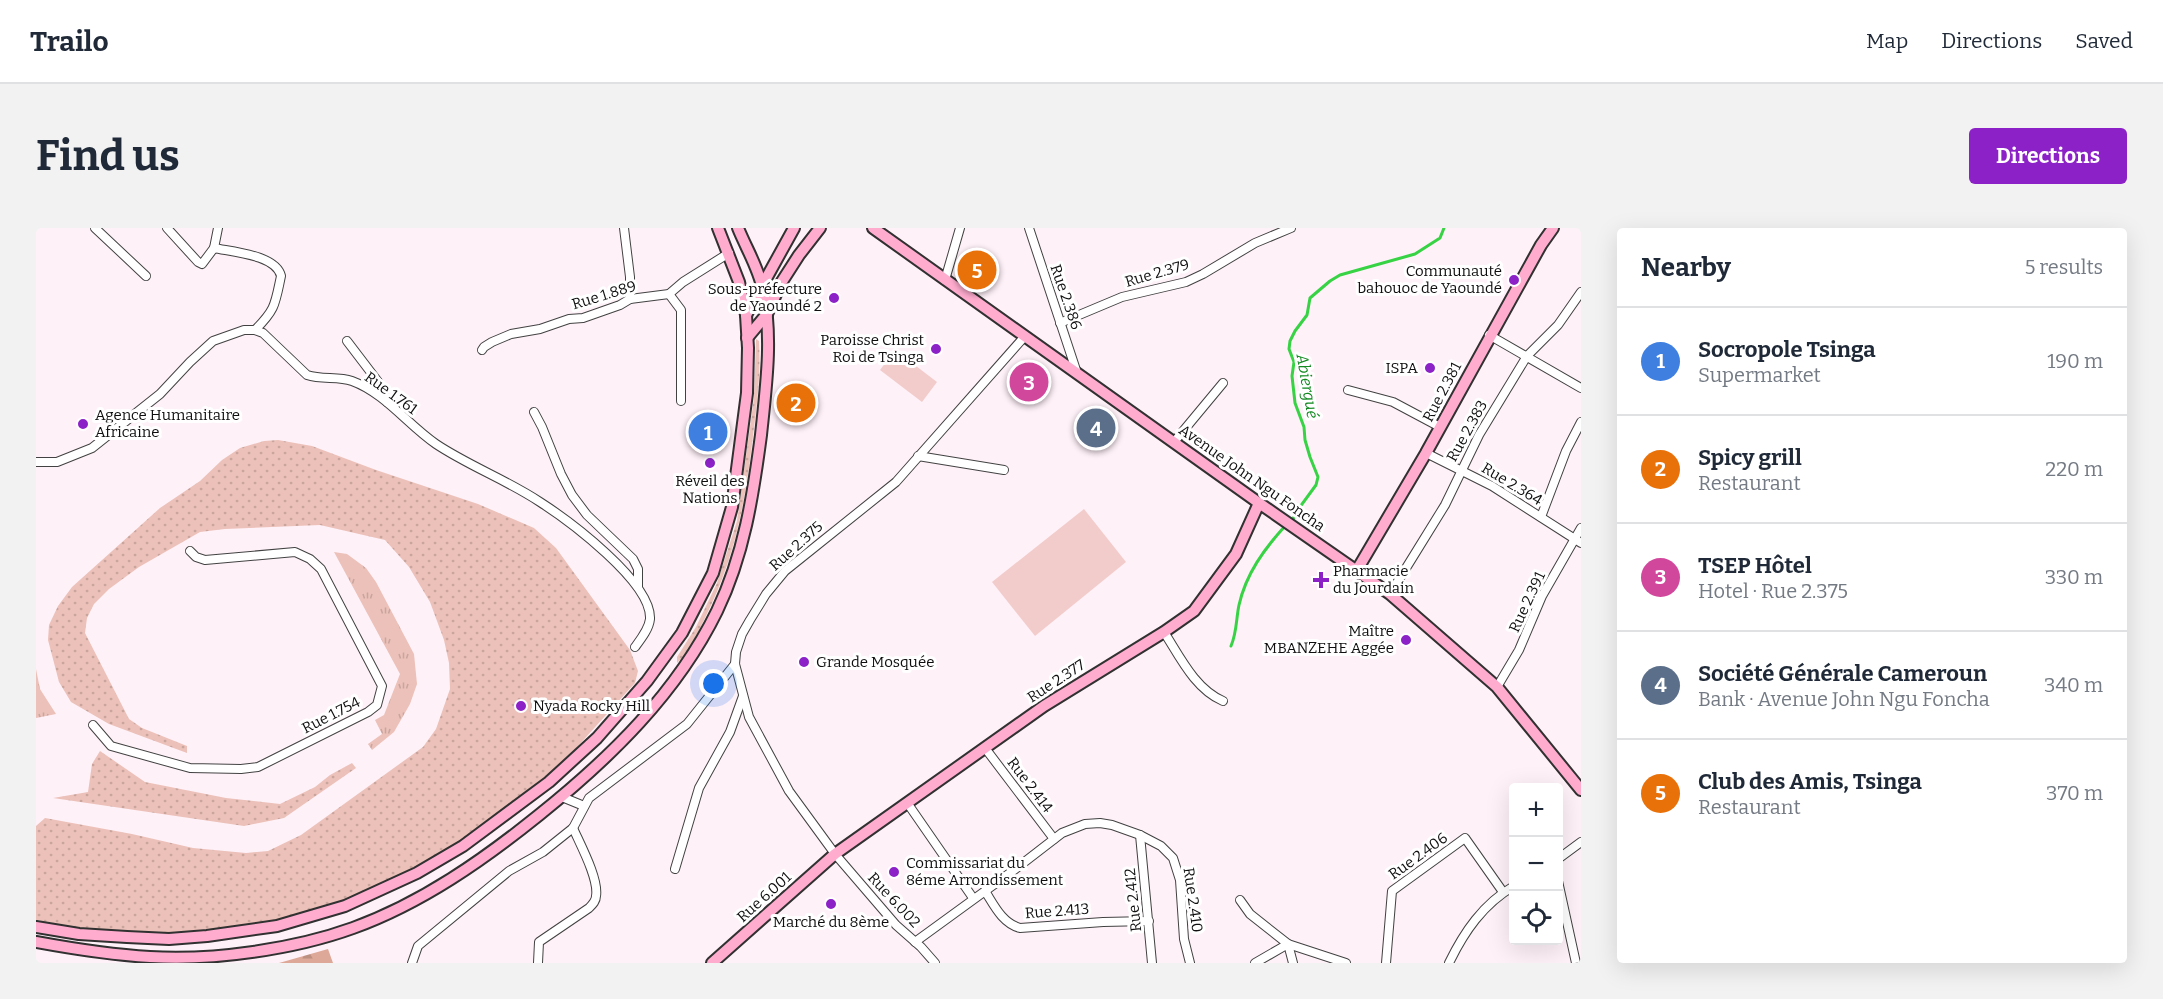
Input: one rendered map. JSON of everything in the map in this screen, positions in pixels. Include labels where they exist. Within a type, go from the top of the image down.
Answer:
[{"type":"main road","points":[[36,927],[79,934],[169,939],[242,933],[277,926],[345,906],[417,873],[463,846],[549,782],[597,738],[657,669],[682,633],[712,573],[732,507],[747,393],[746,315],[739,282],[718,228]]},
{"type":"main road","points":[[36,942],[98,953],[153,958],[253,951],[316,939],[355,927],[386,914],[462,873],[562,797],[603,761],[665,692],[699,645],[718,608],[747,530],[765,396],[769,337],[763,287],[738,228]]},
{"type":"main road","points":[[746,315],[794,228]]},
{"type":"main road","points":[[747,338],[766,314],[781,283],[799,255],[820,228]]},
{"type":"main road","name":"Avenue John Ngu Foncha","points":[[873,228],[1390,594],[1497,687],[1581,790]]},
{"type":"main road","name":"Rue 2.381","points":[[1357,570],[1426,453],[1541,245],[1553,228]]},
{"type":"main road","name":"Rue 2.377","points":[[835,854],[1062,694],[1164,632],[1194,611],[1236,554],[1259,503]]},
{"type":"main road","name":"Rue 6.001","points":[[712,963],[835,854]]},
{"type":"street","points":[[95,228],[146,276]]},
{"type":"street","points":[[166,228],[202,264],[214,248],[218,228]]},
{"type":"street","points":[[624,228],[630,277],[630,299]]},
{"type":"street","points":[[945,280],[960,228]]},
{"type":"street","name":"Rue 2.386","points":[[1029,228],[1077,374]]},
{"type":"street","name":"Rue 2.379","points":[[1060,323],[1122,297],[1186,282],[1255,243],[1291,228]]},
{"type":"street","points":[[36,462],[57,462],[92,448],[160,394],[213,341],[244,330],[255,330],[271,314],[282,276],[277,266],[268,260],[214,248]]},
{"type":"street","points":[[681,401],[681,310],[669,294],[683,282],[729,253]]},
{"type":"street","name":"Rue 2.383","points":[[1390,594],[1444,505],[1460,469],[1527,356],[1558,325],[1581,292]]},
{"type":"street","name":"Rue 1.889","points":[[482,350],[484,346],[511,334],[569,319],[583,318],[620,305],[630,299],[669,294]]},
{"type":"street","name":"Rue 1.761","points":[[255,330],[263,333],[307,375],[351,380],[369,389],[434,443],[540,502],[579,531],[622,568],[638,587],[650,618],[642,638],[635,647]]},
{"type":"street","points":[[1490,335],[1581,388]]},
{"type":"street","name":"Rue 2.375","points":[[835,854],[789,791],[749,717],[735,664],[742,634],[766,594],[785,571],[896,482],[1025,336]]},
{"type":"street","points":[[348,341],[379,383],[389,405]]},
{"type":"street","points":[[1174,442],[1223,383]]},
{"type":"street","points":[[1348,390],[1393,402],[1440,427]]},
{"type":"street","points":[[534,412],[572,495],[587,515],[633,559],[638,570],[638,587]]},
{"type":"street","points":[[1541,517],[1566,451],[1581,422]]},
{"type":"street","name":"Rue 2.364","points":[[1426,453],[1492,486],[1578,542]]},
{"type":"street","points":[[918,456],[1004,470]]},
{"type":"street","name":"Rue 2.391","points":[[1497,687],[1519,650],[1542,596],[1578,542],[1581,528]]},
{"type":"street","name":"Rue 1.754","points":[[93,724],[111,746],[190,768],[241,769],[258,767],[368,712],[377,705],[382,687],[321,569],[310,559],[295,552],[206,560],[196,557],[190,551]]},
{"type":"street","points":[[1164,632],[1192,675],[1212,696],[1223,701]]},
{"type":"street","points":[[412,963],[418,946],[509,871],[543,852],[573,828],[589,798],[687,724],[735,664]]},
{"type":"street","points":[[675,869],[699,789],[730,732],[742,696]]},
{"type":"street","name":"Rue 2.414","points":[[985,748],[1054,839]]},
{"type":"street","points":[[562,797],[584,806]]},
{"type":"street","points":[[908,804],[974,898]]},
{"type":"street","name":"Rue 2.410","points":[[915,942],[1072,828],[1085,824],[1112,825],[1140,835],[1161,846],[1173,858],[1179,880],[1184,939],[1190,963]]},
{"type":"street","points":[[538,963],[539,942],[595,902],[597,893],[594,882],[573,828]]},
{"type":"street","name":"Rue 2.412","points":[[1140,835],[1152,963]]},
{"type":"street","name":"Rue 2.406","points":[[1386,963],[1392,891],[1465,838],[1503,892]]},
{"type":"street","points":[[1563,855],[1581,842]]},
{"type":"street","name":"Rue 6.002","points":[[835,854],[896,925],[935,963]]},
{"type":"street","points":[[1449,963],[1475,918],[1509,889]]},
{"type":"street","name":"Rue 2.413","points":[[985,891],[1004,920],[1020,928],[1149,921]]},
{"type":"street","points":[[1560,891],[1576,963]]},
{"type":"street","points":[[1240,900],[1250,914],[1288,944],[1346,963]]},
{"type":"street","points":[[1255,963],[1288,944]]},
{"type":"street","points":[[1288,944],[1293,963]]},
{"type":"green space","points":[[756,339],[759,341],[757,400],[750,461],[737,531],[715,597],[692,643],[677,663],[677,657],[696,627],[717,583],[737,521],[754,398]]},
{"type":"green space","points":[[278,440],[312,446],[478,504],[534,528],[556,548],[630,650],[638,671],[635,683],[568,757],[537,784],[460,842],[409,873],[339,904],[283,920],[208,931],[137,933],[83,929],[36,920],[36,826],[45,818],[193,848],[246,853],[268,851],[301,835],[423,747],[436,729],[450,689],[449,663],[444,640],[430,602],[409,567],[385,540],[320,525],[200,532],[139,567],[109,589],[94,604],[87,618],[85,633],[129,719],[142,728],[187,746],[187,753],[109,724],[71,702],[59,682],[48,640],[49,625],[58,606],[72,587],[160,508],[200,481],[222,460],[240,448],[264,441]]},
{"type":"green space","points":[[334,552],[347,554],[366,568],[376,582],[414,654],[417,684],[410,704],[394,732],[372,750],[368,744],[382,734],[375,720],[384,715],[400,674]]},
{"type":"green space","points":[[36,669],[40,689],[56,714],[36,718]]},
{"type":"green space","points":[[100,751],[145,782],[226,798],[280,804],[315,787],[330,775],[352,763],[356,768],[284,818],[244,826],[53,798],[88,792],[92,764]]},
{"type":"green space","points":[[328,949],[333,963],[279,963]]},
{"type":"shaded area","points":[[895,350],[937,382],[922,402],[880,370]]},
{"type":"shaded area","points":[[1084,509],[1126,562],[1035,636],[992,582]]},
{"type":"waterway","name":"Abiergué","points":[[1291,523],[1316,485],[1318,477],[1295,403],[1292,376],[1294,362],[1289,349],[1295,331],[1307,315],[1310,298],[1340,275],[1415,254],[1440,238],[1444,228]]},
{"type":"waterway","name":"Abiergué","points":[[1231,646],[1246,583],[1263,553],[1286,525]]},
{"type":"place","name":"Club des Amis, Tsinga","points":[[977,270]]},
{"type":"place","name":"Communauté bahouoc de Yaoundé","points":[[1514,280]]},
{"type":"place","name":"Sous-préfecture de Yaoundé 2","points":[[834,298]]},
{"type":"place","name":"Paroisse Christ Roi de Tsinga","points":[[936,349]]},
{"type":"place","name":"ISPA","points":[[1430,368]]},
{"type":"place","name":"TSEP Hôtel","points":[[1029,382]]},
{"type":"place","name":"Spicy grill","points":[[796,403]]},
{"type":"place","name":"Agence Humanitaire Africaine","points":[[83,424]]},
{"type":"place","name":"Société Générale Cameroun","points":[[1096,428]]},
{"type":"place","name":"Socropole Tsinga","points":[[708,432]]},
{"type":"place","name":"Réveil des Nations","points":[[710,463]]},
{"type":"place","name":"Pharmacie du Jourdain","points":[[1321,580]]},
{"type":"place","name":"Maître MBANZEHE Aggée","points":[[1406,640]]},
{"type":"place","name":"Grande Mosquée","points":[[804,662]]},
{"type":"place","name":"Nyada Rocky Hill","points":[[521,706]]},
{"type":"place","name":"Commissariat du 8éme Arrondissement","points":[[894,872]]},
{"type":"place","name":"Marché du 8ème","points":[[831,904]]}]
